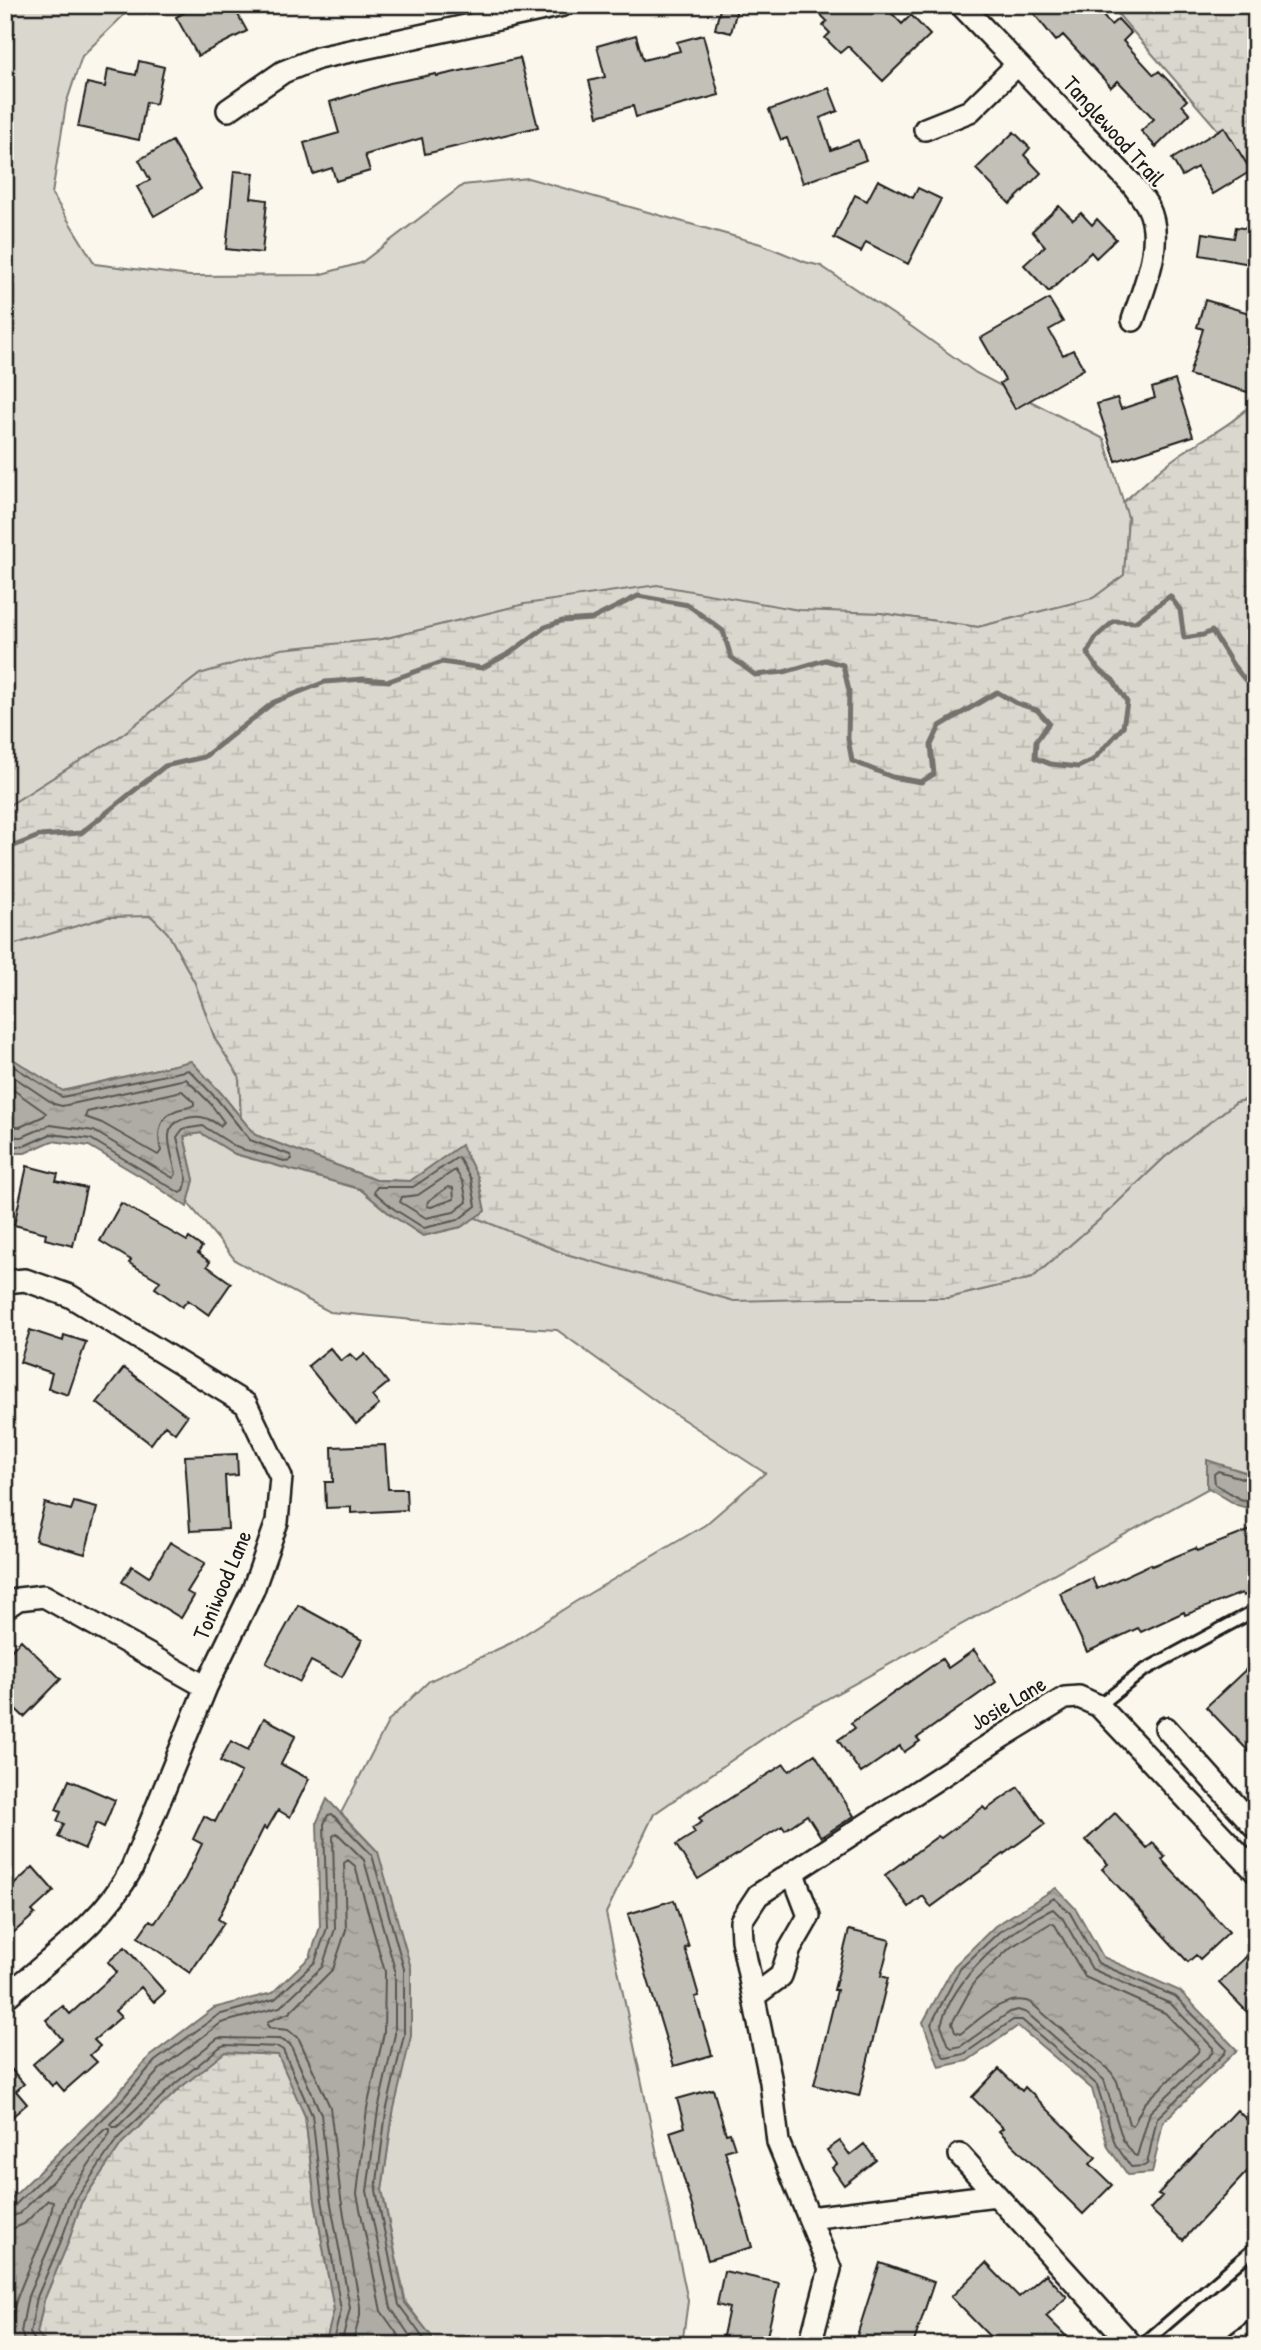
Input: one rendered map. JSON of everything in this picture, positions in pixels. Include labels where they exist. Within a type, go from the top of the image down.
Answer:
[{"type":"street","points":[[228,110],[283,72],[318,58],[563,5]]},
{"type":"street","name":"Tanglewood Trail","points":[[961,5],[1132,184],[1149,208],[1154,236],[1149,271],[1133,320]]},
{"type":"street","points":[[925,129],[970,111],[1017,65]]},
{"type":"street","name":"Toniwood Lane","points":[[5,1282],[25,1280],[69,1296],[246,1404],[281,1477],[277,1522],[253,1590],[206,1687],[121,1891],[104,1911],[5,1998]]},
{"type":"street","points":[[5,1608],[18,1599],[44,1596],[206,1687]]},
{"type":"street","name":"Josie Lane","points":[[810,2345],[830,2269],[778,2142],[771,2082],[741,1940],[741,1921],[758,1895],[1065,1698],[1079,1697],[1099,1706]]},
{"type":"street","points":[[1099,1706],[1256,1872]]},
{"type":"street","points":[[1166,1728],[1256,1828]]},
{"type":"street","points":[[754,1996],[781,1976],[790,1949],[809,1916],[793,1874]]},
{"type":"street","points":[[960,2155],[1132,2345]]},
{"type":"street","points":[[810,2218],[996,2195]]},
{"type":"street","points":[[1240,2345],[1256,2333]]},
{"type":"lane","points":[[1099,1706],[1143,1671],[1256,1610]]},
{"type":"lane","points":[[1142,2345],[1256,2247]]},
{"type":"green space","points":[[5,5],[134,5],[82,56],[66,104],[52,194],[95,264],[190,276],[318,275],[361,263],[463,185],[528,178],[761,244],[821,266],[976,373],[1104,439],[1128,517],[1124,575],[1094,598],[978,627],[880,613],[525,604],[383,639],[200,674],[118,738],[5,808]]},
{"type":"green space","points":[[1110,5],[1256,5],[1256,174]]},
{"type":"green space","points":[[1256,399],[1256,1098],[1236,1102],[1165,1157],[1100,1219],[1032,1278],[948,1298],[734,1301],[566,1254],[474,1217],[484,1210],[478,1177],[376,1180],[255,1135],[241,1118],[239,1076],[215,1039],[195,983],[168,933],[151,916],[107,917],[5,947],[5,808],[118,738],[200,674],[281,649],[383,639],[525,604],[657,585],[799,610],[880,613],[978,627],[1093,598],[1124,575],[1128,517],[1123,502],[1167,464],[1230,422]]},
{"type":"green space","points":[[151,915],[168,933],[195,983],[215,1039],[239,1076],[241,1118],[191,1061],[62,1091],[5,1054],[5,947],[107,917]]},
{"type":"green space","points":[[1256,1098],[1256,1475],[1207,1461],[1209,1488],[794,1717],[654,1814],[606,1913],[688,2301],[682,2345],[431,2345],[432,2337],[406,2303],[382,2190],[393,2113],[378,1852],[341,1813],[389,1720],[429,1681],[511,1643],[705,1525],[765,1473],[661,1405],[557,1330],[330,1312],[236,1261],[188,1203],[194,1180],[184,1136],[201,1133],[235,1154],[360,1189],[423,1236],[461,1227],[474,1217],[566,1254],[626,1270],[843,1298],[948,1298],[1032,1278],[1100,1219],[1165,1157],[1236,1102]]},
{"type":"green space","points":[[224,2052],[279,2055],[305,2116],[315,2201],[334,2310],[325,2345],[48,2345],[37,2334],[44,2300],[68,2243],[81,2203],[122,2143],[180,2088]]},
{"type":"water","points":[[5,1054],[63,1091],[191,1061],[255,1135],[376,1180],[410,1181],[461,1145],[478,1177],[485,1211],[461,1227],[423,1236],[360,1189],[235,1154],[201,1133],[184,1136],[194,1180],[187,1207],[89,1146],[52,1141],[25,1153],[5,1153]]},
{"type":"water","points":[[1207,1460],[1256,1476],[1256,1510],[1237,1505],[1207,1487]]},
{"type":"water","points":[[327,1799],[378,1852],[411,1968],[411,2036],[393,2113],[382,2190],[405,2303],[432,2337],[431,2345],[325,2345],[334,2310],[315,2201],[305,2116],[278,2055],[225,2052],[180,2088],[122,2143],[81,2203],[68,2243],[44,2300],[37,2333],[48,2345],[5,2345],[5,2205],[113,2099],[150,2056],[214,2008],[272,1993],[310,1957],[320,1927],[317,1822]]},
{"type":"water","points":[[1056,1888],[1076,1909],[1103,1957],[1180,1991],[1237,2050],[1163,2122],[1152,2173],[1128,2175],[1108,2147],[1092,2089],[1018,2026],[967,2061],[939,2067],[923,2022],[954,1966],[995,1926]]},
{"type":"building","points":[[198,5],[228,5],[232,13],[236,11],[247,31],[198,56],[176,17]]},
{"type":"building","points":[[721,5],[738,5],[731,33],[715,29]]},
{"type":"building","points":[[811,5],[884,5],[902,24],[911,15],[930,35],[883,81],[848,46],[840,53],[825,38],[830,33],[823,26],[827,21]]},
{"type":"building","points":[[1027,5],[1093,5],[1111,25],[1118,19],[1131,33],[1123,41],[1154,75],[1159,71],[1187,100],[1182,105],[1190,114],[1156,147],[1141,131],[1154,119],[1118,81],[1111,87],[1063,35],[1056,41]]},
{"type":"building","points":[[636,35],[643,60],[680,51],[677,42],[703,35],[719,95],[636,117],[633,106],[598,116],[589,81],[605,77],[597,46]]},
{"type":"building","points":[[520,58],[538,127],[425,154],[422,138],[365,155],[370,171],[336,181],[332,168],[313,174],[304,143],[339,133],[330,102],[390,83]]},
{"type":"building","points":[[139,61],[164,67],[156,104],[146,102],[139,140],[78,127],[87,83],[105,87],[108,69],[136,75]]},
{"type":"building","points":[[829,88],[838,111],[820,118],[831,150],[858,140],[866,160],[803,183],[787,138],[781,140],[769,110]]},
{"type":"building","points":[[1224,127],[1251,171],[1213,194],[1197,167],[1182,176],[1172,159]]},
{"type":"building","points":[[1014,132],[1030,148],[1024,155],[1041,173],[1010,204],[976,169]]},
{"type":"building","points":[[172,141],[201,189],[154,216],[137,187],[150,180],[139,160]]},
{"type":"building","points":[[234,171],[254,173],[251,198],[267,200],[262,253],[226,249]]},
{"type":"building","points":[[878,180],[913,198],[918,188],[941,199],[908,264],[866,242],[861,252],[834,238],[855,195],[867,201]]},
{"type":"building","points":[[1059,206],[1073,220],[1081,213],[1092,225],[1097,219],[1116,239],[1096,258],[1091,252],[1049,292],[1024,265],[1045,246],[1032,231]]},
{"type":"building","points":[[1236,227],[1256,230],[1256,265],[1200,255],[1203,233],[1234,238]]},
{"type":"building","points":[[1049,299],[1063,322],[1049,330],[1063,355],[1073,350],[1084,369],[1015,409],[1000,383],[1005,380],[981,338]]},
{"type":"building","points":[[1205,300],[1256,315],[1256,378],[1251,393],[1189,375],[1203,329],[1197,327]]},
{"type":"building","points":[[1175,380],[1193,436],[1116,461],[1097,404],[1117,398],[1121,409],[1155,398],[1152,388]]},
{"type":"building","points":[[27,1166],[58,1174],[56,1181],[86,1188],[73,1246],[45,1239],[46,1233],[14,1225]]},
{"type":"building","points":[[121,1203],[202,1247],[198,1253],[210,1262],[207,1266],[231,1283],[209,1315],[188,1300],[182,1307],[155,1288],[160,1281],[129,1263],[131,1260],[100,1241]]},
{"type":"building","points":[[30,1330],[63,1341],[64,1335],[86,1342],[68,1395],[48,1388],[52,1373],[20,1362]]},
{"type":"building","points":[[330,1348],[341,1361],[350,1354],[357,1361],[365,1354],[388,1383],[372,1396],[379,1405],[356,1424],[308,1366]]},
{"type":"building","points":[[124,1368],[187,1416],[175,1433],[165,1425],[151,1444],[97,1403]]},
{"type":"building","points":[[385,1445],[388,1489],[406,1489],[407,1510],[351,1513],[351,1507],[326,1508],[325,1482],[333,1482],[332,1447]]},
{"type":"building","points":[[237,1454],[238,1475],[225,1476],[228,1529],[190,1531],[185,1456]]},
{"type":"building","points":[[74,1502],[97,1508],[85,1554],[35,1540],[45,1503],[71,1510]]},
{"type":"building","points":[[1256,1528],[1256,1590],[1185,1615],[1184,1612],[1141,1632],[1138,1628],[1087,1652],[1060,1593],[1092,1578],[1097,1589],[1151,1564],[1152,1566],[1196,1548],[1197,1551]]},
{"type":"building","points":[[170,1542],[205,1563],[187,1592],[194,1596],[181,1618],[122,1582],[132,1566],[149,1577]]},
{"type":"building","points":[[298,1605],[362,1640],[342,1677],[311,1661],[300,1682],[266,1663]]},
{"type":"building","points":[[21,1640],[61,1679],[24,1717],[5,1699],[5,1685],[13,1677],[5,1669],[5,1657]]},
{"type":"building","points":[[974,1650],[996,1682],[917,1738],[920,1741],[904,1752],[900,1746],[861,1773],[838,1740],[855,1728],[851,1723],[942,1659],[948,1668]]},
{"type":"building","points":[[1256,1660],[1256,1759],[1206,1707]]},
{"type":"building","points":[[264,1718],[296,1735],[281,1764],[309,1779],[290,1817],[278,1810],[267,1829],[264,1827],[218,1919],[224,1923],[190,1973],[138,1937],[150,1920],[155,1923],[185,1879],[202,1844],[193,1839],[204,1816],[215,1822],[241,1772],[220,1761],[231,1741],[248,1750]]},
{"type":"building","points":[[815,1754],[854,1816],[821,1837],[807,1815],[785,1830],[782,1826],[698,1879],[676,1845],[695,1833],[692,1828],[702,1822],[699,1818],[784,1764],[789,1771]]},
{"type":"building","points":[[69,1780],[115,1800],[104,1827],[96,1823],[85,1849],[58,1837],[64,1824],[57,1821],[61,1812],[56,1810]]},
{"type":"building","points":[[1018,1787],[1045,1824],[931,1907],[923,1896],[909,1907],[885,1875],[938,1836],[941,1838],[983,1807],[986,1810]]},
{"type":"building","points":[[1115,1813],[1147,1848],[1153,1843],[1165,1857],[1162,1860],[1229,1932],[1200,1959],[1196,1955],[1188,1962],[1102,1869],[1108,1864],[1086,1840]]},
{"type":"building","points":[[33,1867],[54,1891],[32,1911],[35,1914],[13,1933],[5,1924],[5,1893]]},
{"type":"building","points":[[674,1900],[689,1947],[685,1948],[699,1996],[695,1997],[712,2055],[674,2066],[628,1914]]},
{"type":"building","points":[[849,1930],[890,1940],[881,1976],[888,1978],[859,2096],[814,2085]]},
{"type":"building","points":[[125,1947],[165,1992],[154,2002],[141,1987],[115,2011],[121,2017],[94,2040],[100,2046],[90,2055],[97,2062],[64,2091],[56,2082],[52,2086],[33,2064],[62,2039],[46,2020],[63,2006],[70,2014],[117,1972],[108,1962]]},
{"type":"building","points":[[1256,1947],[1256,2021],[1219,1983]]},
{"type":"building","points":[[5,2062],[24,2084],[16,2091],[27,2104],[5,2123]]},
{"type":"building","points":[[999,2069],[1022,2091],[1025,2087],[1096,2157],[1090,2164],[1112,2185],[1083,2214],[999,2131],[1003,2128],[972,2097]]},
{"type":"building","points":[[713,2089],[726,2134],[730,2133],[735,2148],[725,2151],[752,2247],[708,2260],[670,2132],[685,2127],[677,2099]]},
{"type":"building","points":[[1256,2108],[1256,2162],[1183,2240],[1150,2209],[1162,2196],[1158,2194],[1237,2110],[1246,2119]]},
{"type":"building","points":[[840,2141],[850,2155],[864,2144],[876,2160],[844,2185],[832,2168],[837,2164],[827,2150]]},
{"type":"building","points":[[880,2263],[934,2282],[913,2345],[854,2345]]},
{"type":"building","points":[[986,2263],[1019,2297],[1046,2274],[1067,2297],[1046,2316],[1075,2345],[998,2345],[951,2297]]},
{"type":"building","points":[[724,2271],[779,2283],[765,2345],[721,2345],[729,2308],[717,2305]]},
{"type":"waterway","points":[[5,853],[14,846],[39,836],[81,833],[165,766],[204,757],[274,702],[325,682],[363,679],[389,681],[442,662],[482,668],[510,653],[545,627],[562,621],[592,619],[638,596],[688,605],[723,631],[731,657],[755,675],[784,672],[825,660],[843,665],[849,691],[848,739],[852,761],[892,777],[921,782],[934,774],[931,745],[940,726],[997,692],[1016,703],[1037,710],[1049,723],[1036,741],[1035,758],[1050,764],[1078,767],[1093,760],[1123,727],[1127,702],[1113,680],[1098,669],[1087,653],[1097,636],[1114,621],[1135,622],[1170,596],[1180,610],[1184,638],[1212,631],[1245,680],[1256,674]]}]
